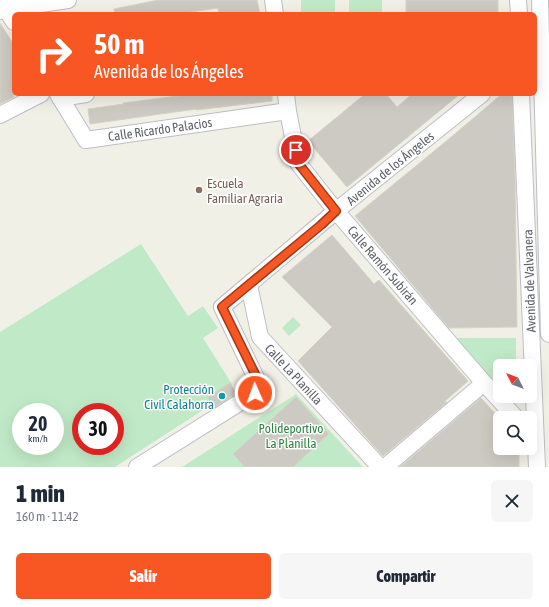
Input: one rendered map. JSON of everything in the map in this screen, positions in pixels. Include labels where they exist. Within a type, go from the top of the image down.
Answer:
[{"type":"street","points":[[3,7],[68,0]]},
{"type":"street","points":[[273,0],[275,12]]},
{"type":"street","points":[[518,0],[519,12]]},
{"type":"street","name":"Avenida de Valvanera","points":[[540,0],[549,334]]},
{"type":"street","points":[[3,7],[12,19]]},
{"type":"street","points":[[0,115],[37,96]]},
{"type":"street","name":"Calle Ricardo Palacios","points":[[59,96],[86,140],[288,111]]},
{"type":"street","name":"Calle Ramón Subirán","points":[[286,96],[298,163],[336,211],[510,411]]},
{"type":"street","name":"Avenida de los Ángeles","points":[[136,467],[255,393],[258,380],[222,307],[336,211],[480,96]]},
{"type":"street","name":"Avenida de Valvanera","points":[[521,96],[532,411]]},
{"type":"street","name":"Calle La Planilla","points":[[249,285],[260,337],[380,467]]},
{"type":"street","points":[[386,467],[484,383]]},
{"type":"street","name":"Avenida de Valvanera","points":[[536,455],[537,467]]},
{"type":"green space","points":[[301,0],[335,0],[335,12],[301,12]]},
{"type":"green space","points":[[349,0],[382,0],[382,12],[349,12]]},
{"type":"green space","points":[[141,244],[188,316],[203,306],[218,328],[203,338],[232,384],[231,392],[115,467],[0,467],[0,332]]},
{"type":"green space","points":[[293,317],[301,325],[289,336],[282,328]]},
{"type":"green space","points":[[453,338],[516,338],[516,359],[493,359],[493,387]]},
{"type":"green space","name":"Polideportivo La Planilla","points":[[296,394],[363,467],[182,467]]},
{"type":"building","points":[[158,0],[257,0],[260,12],[219,12],[218,8],[191,12],[115,12],[114,9]]},
{"type":"building","points":[[406,0],[498,0],[498,12],[406,12]]},
{"type":"building","points":[[0,23],[12,42],[12,96],[14,97],[0,104]]},
{"type":"building","points":[[178,96],[272,96],[272,101],[196,109],[90,124],[88,109],[124,104],[123,103]]},
{"type":"building","points":[[363,96],[388,96],[397,107],[410,96],[458,96],[347,187],[308,141]]},
{"type":"building","points":[[500,96],[512,96],[517,327],[449,328],[355,216]]},
{"type":"building","points":[[332,235],[374,284],[379,280],[468,381],[444,402],[447,402],[383,456],[298,361],[332,327],[282,277]]},
{"type":"building","name":"Protección Civil Calahorra","points":[[230,383],[236,394],[214,408],[208,397]]},
{"type":"building","points":[[296,397],[329,434],[293,467],[245,467],[233,454]]},
{"type":"building","points":[[481,398],[493,411],[493,455],[519,455],[519,467],[400,467]]},
{"type":"place","name":"Escuela Familiar Agraria","points":[[199,190]]},
{"type":"place","name":"Protección Civil Calahorra","points":[[222,396]]},
{"type":"route","points":[[255,393],[258,380],[222,307],[336,211],[298,163],[296,150]]}]
